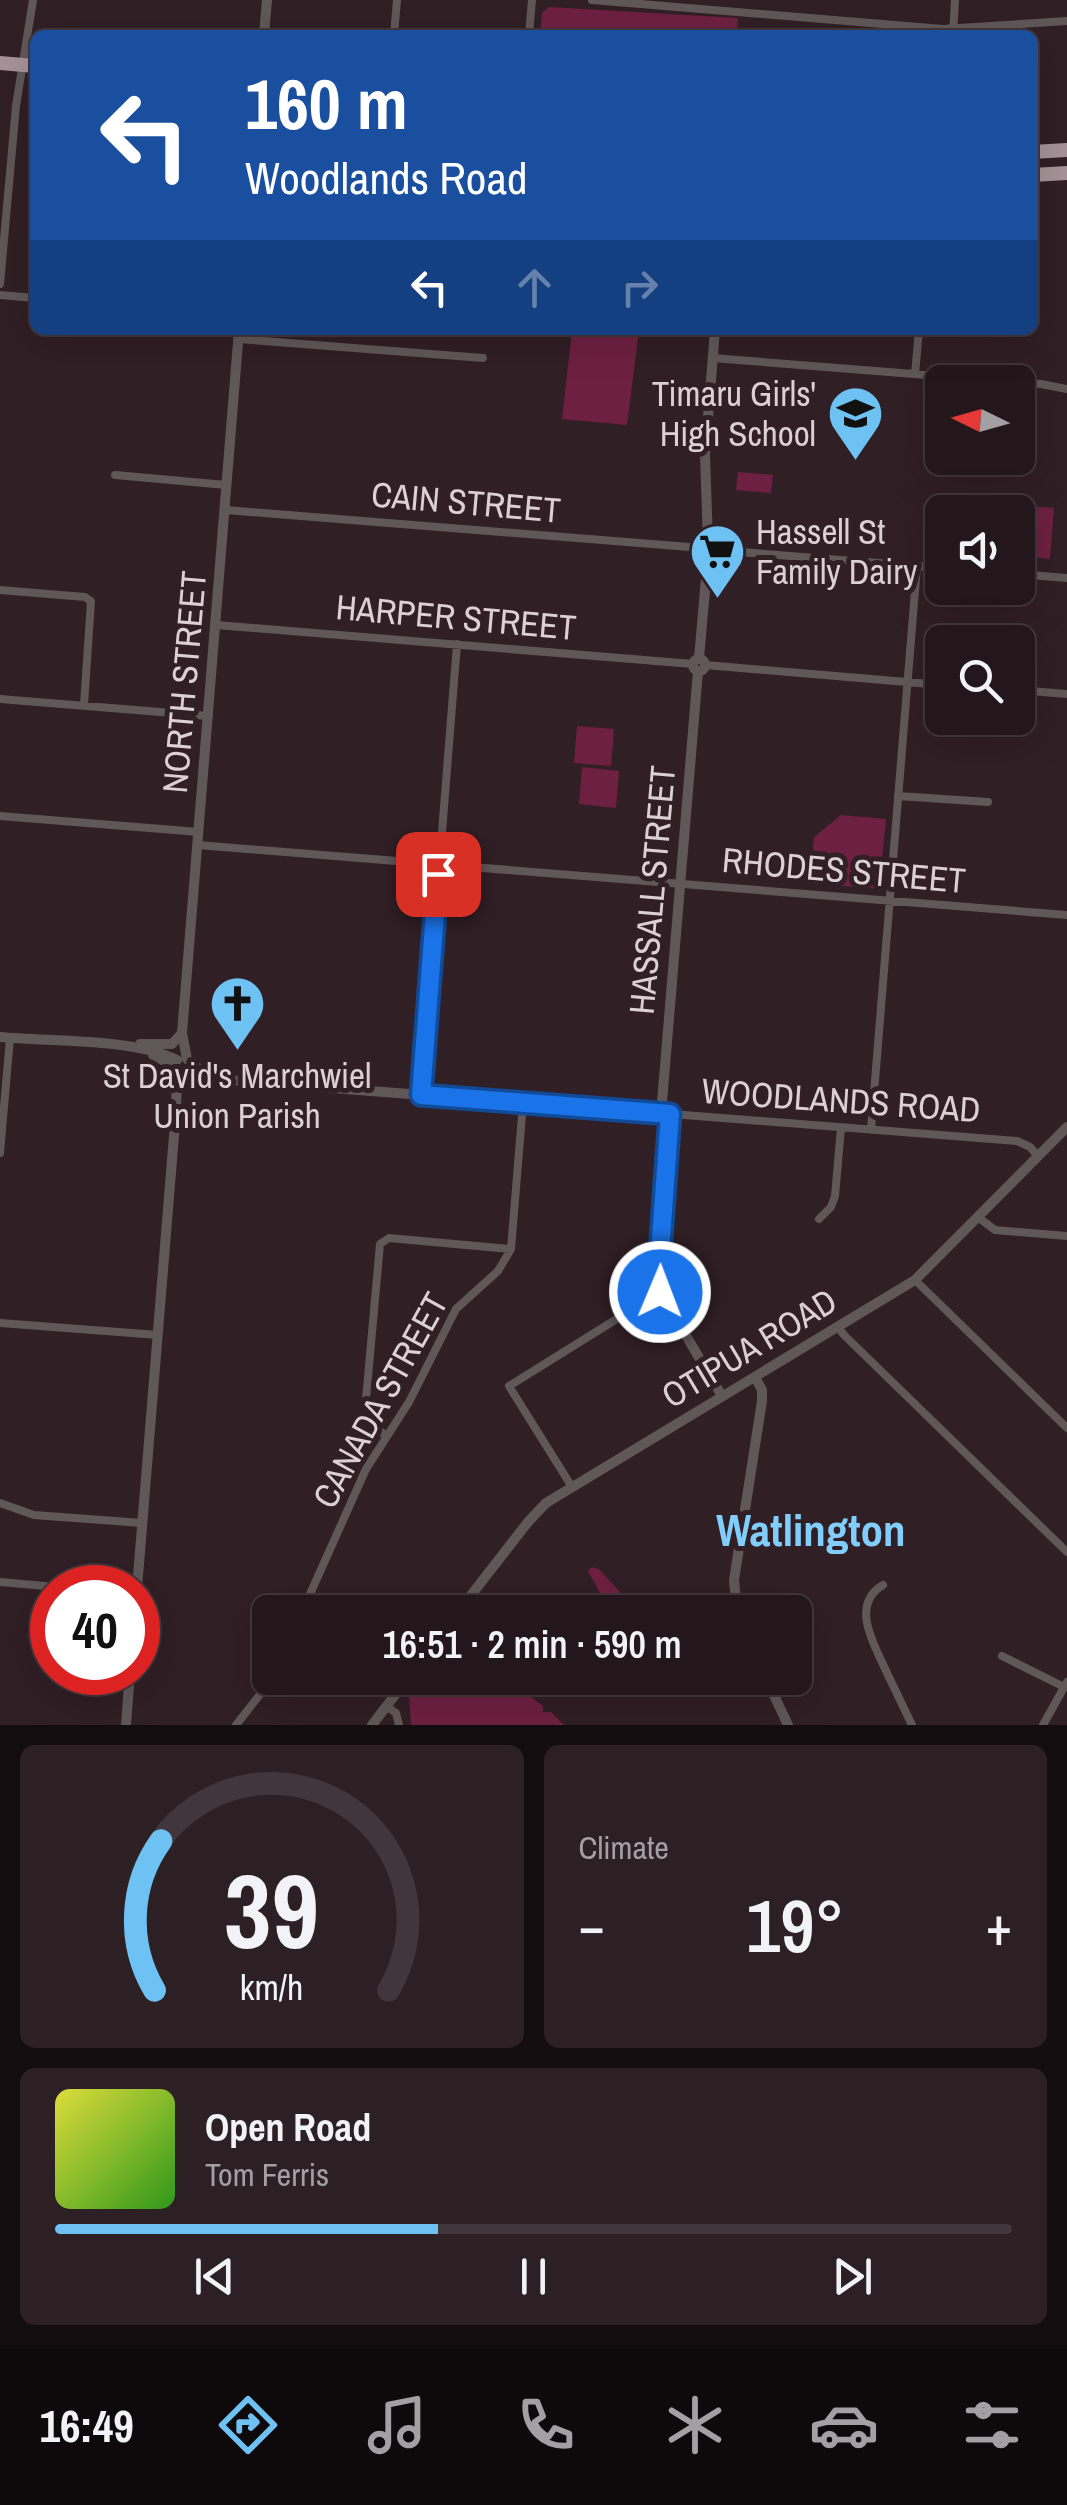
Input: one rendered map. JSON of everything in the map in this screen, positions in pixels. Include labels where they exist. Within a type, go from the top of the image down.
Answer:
[{"type":"highway","points":[[0,63],[29,65]]},
{"type":"highway","points":[[1038,152],[1067,150]]},
{"type":"highway","points":[[1038,175],[1067,173]]},
{"type":"street","points":[[31,30],[33,0]]},
{"type":"street","points":[[264,30],[267,0]]},
{"type":"street","points":[[395,30],[398,0]]},
{"type":"street","points":[[529,30],[532,0]]},
{"type":"street","points":[[592,0],[668,3],[933,30]]},
{"type":"street","points":[[953,30],[956,0]]},
{"type":"street","points":[[972,30],[1067,20]]},
{"type":"street","points":[[0,284],[14,123],[29,65]]},
{"type":"street","points":[[0,295],[30,298]]},
{"type":"street","points":[[239,335],[483,358]]},
{"type":"street","name":"NORTH STREET","points":[[139,1565],[239,335]]},
{"type":"street","name":"HASSALL STREET","points":[[660,1292],[680,884],[708,549],[705,455],[714,335]]},
{"type":"street","points":[[915,374],[919,335]]},
{"type":"street","points":[[712,358],[1041,384],[1067,390]]},
{"type":"street","points":[[115,475],[226,485]]},
{"type":"street","name":"CAIN STREET","points":[[226,510],[925,567]]},
{"type":"street","points":[[871,1130],[917,566]]},
{"type":"street","points":[[1035,575],[1067,578]]},
{"type":"street","points":[[0,590],[85,597],[91,602],[84,705]]},
{"type":"street","name":"HARPER STREET","points":[[216,624],[925,683]]},
{"type":"street","points":[[421,1095],[456,644]]},
{"type":"street","points":[[1035,691],[1067,694]]},
{"type":"street","points":[[0,699],[209,716]]},
{"type":"street","points":[[898,796],[988,802]]},
{"type":"street","points":[[0,816],[199,832]]},
{"type":"street","name":"RHODES STREET","points":[[198,844],[1067,915]]},
{"type":"street","points":[[0,1153],[5,1037],[129,1046],[172,1044],[182,1036]]},
{"type":"street","name":"WOODLANDS ROAD","points":[[129,1046],[216,1078],[1017,1141],[1038,1156]]},
{"type":"street","points":[[386,1436],[370,1418],[366,1398],[380,1244],[389,1238],[510,1249],[523,1102]]},
{"type":"street","name":"OTIPUA ROAD","points":[[471,1595],[546,1504],[915,1280],[1067,1127]]},
{"type":"street","points":[[819,1219],[835,1196],[841,1128]]},
{"type":"street","points":[[979,1218],[995,1230],[1067,1236]]},
{"type":"street","name":"CANADA STREET","points":[[310,1595],[366,1469],[409,1402],[456,1309],[498,1270],[510,1249]]},
{"type":"street","points":[[915,1280],[1067,1428]]},
{"type":"street","points":[[572,1487],[509,1386],[660,1292],[722,1396]]},
{"type":"street","points":[[0,1322],[158,1334]]},
{"type":"street","points":[[838,1327],[1067,1552]]},
{"type":"street","points":[[735,1595],[734,1580],[762,1400],[755,1377]]},
{"type":"street","points":[[0,1503],[34,1515],[142,1523]]},
{"type":"street","points":[[0,1582],[30,1585]]},
{"type":"street","points":[[883,1584],[872,1592],[866,1622],[912,1725]]},
{"type":"street","points":[[1002,1656],[1066,1685],[1043,1725]]},
{"type":"street","points":[[126,1725],[128,1695]]},
{"type":"street","points":[[236,1725],[260,1695]]},
{"type":"street","points":[[372,1725],[395,1695]]},
{"type":"street","points":[[774,1695],[788,1725]]},
{"type":"street","points":[[386,1706],[396,1714],[399,1725]]},
{"type":"shaded area","points":[[549,7],[738,18],[737,30],[540,30],[542,13]]},
{"type":"shaded area","points":[[571,335],[638,335],[627,425],[562,419]]},
{"type":"shaded area","points":[[738,472],[773,475],[771,493],[736,490]]},
{"type":"shaded area","points":[[1035,506],[1054,508],[1050,559],[1035,558]]},
{"type":"shaded area","points":[[577,726],[614,729],[611,766],[574,763]]},
{"type":"shaded area","points":[[582,767],[619,771],[616,808],[579,804]]},
{"type":"shaded area","points":[[841,815],[886,819],[879,889],[810,883],[814,837]]},
{"type":"shaded area","points":[[592,1567],[599,1569],[623,1595],[601,1595],[588,1571]]},
{"type":"shaded area","points":[[409,1695],[528,1695],[543,1706],[543,1712],[551,1712],[564,1725],[411,1725]]},
{"type":"place","name":"Timaru Girls' High School","points":[[855,462]]},
{"type":"place","name":"Hassell St Family Dairy","points":[[717,600]]},
{"type":"place","name":"St David's Marchwiel Union Parish","points":[[237,1053]]},
{"type":"district","name":"Watlington","points":[[811,1529]]},
{"type":"route","points":[[438,874],[421,1095],[670,1114],[660,1292]]}]
